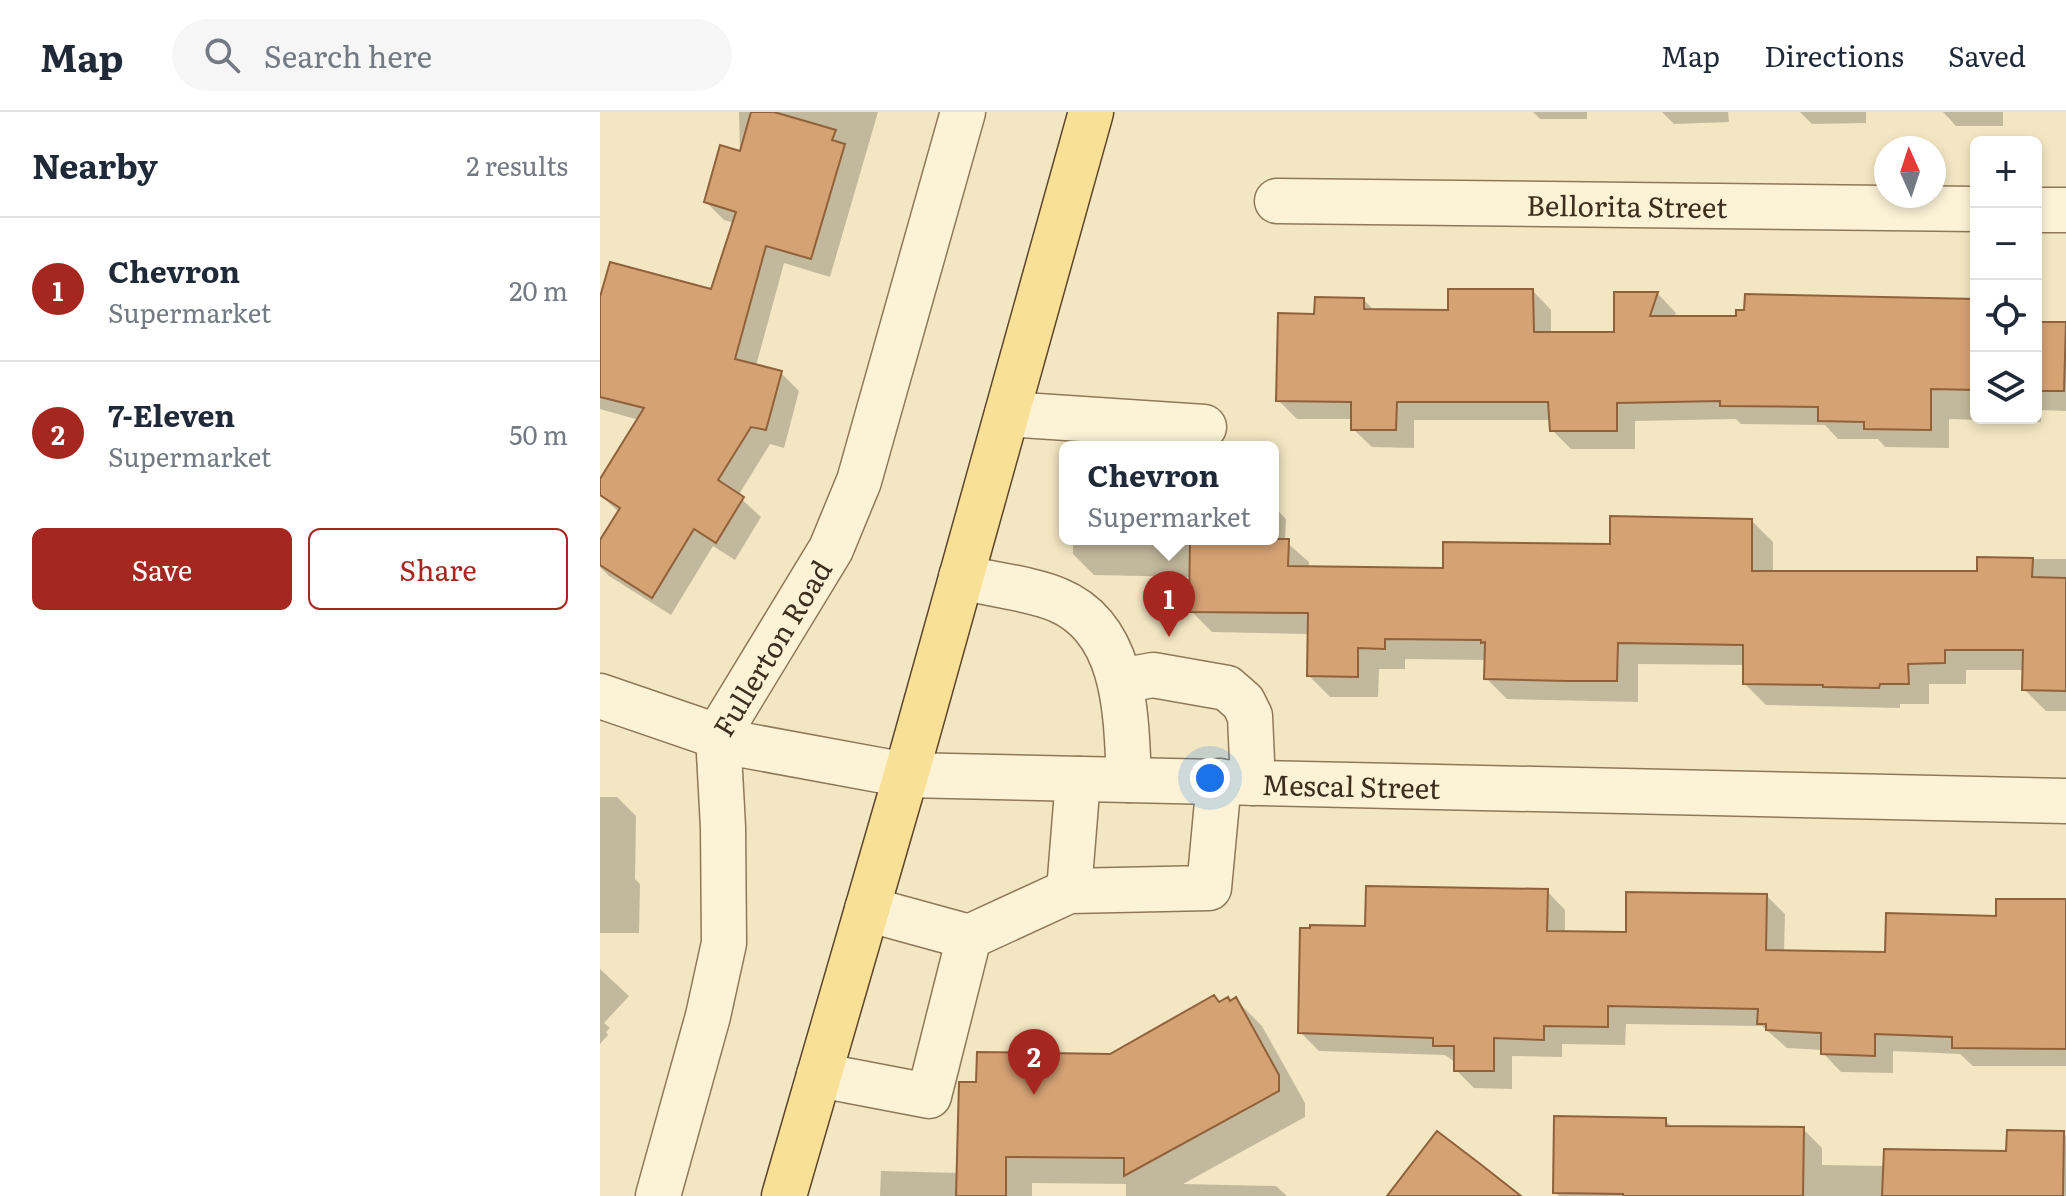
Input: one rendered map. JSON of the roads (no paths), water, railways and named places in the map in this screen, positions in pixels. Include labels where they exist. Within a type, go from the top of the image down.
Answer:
[{"type":"main road","points":[[784,1196],[906,775],[1091,112]]},
{"type":"street","name":"Fullerton Road","points":[[658,1196],[708,1016],[724,943],[718,735],[831,549],[859,481],[963,112]]},
{"type":"street","name":"Bellorita Street","points":[[1277,201],[1970,209]]},
{"type":"street","points":[[2042,210],[2066,210]]},
{"type":"street","points":[[1007,414],[1204,427]]},
{"type":"street","points":[[961,577],[1057,599],[1081,613],[1105,638],[1120,681],[1127,729],[1129,780]]},
{"type":"street","points":[[867,909],[969,937],[1069,891],[1209,888],[1250,716],[1243,702],[1227,688],[1153,675],[1120,681]]},
{"type":"street","name":"Mescal Street","points":[[600,696],[743,745],[906,775],[2066,801]]},
{"type":"street","points":[[1069,891],[1078,779]]},
{"type":"street","points":[[819,1075],[929,1096],[969,937]]},
{"type":"place","name":"Chevron","points":[[1169,637]]},
{"type":"place","name":"7-Eleven","points":[[1034,1095]]}]
